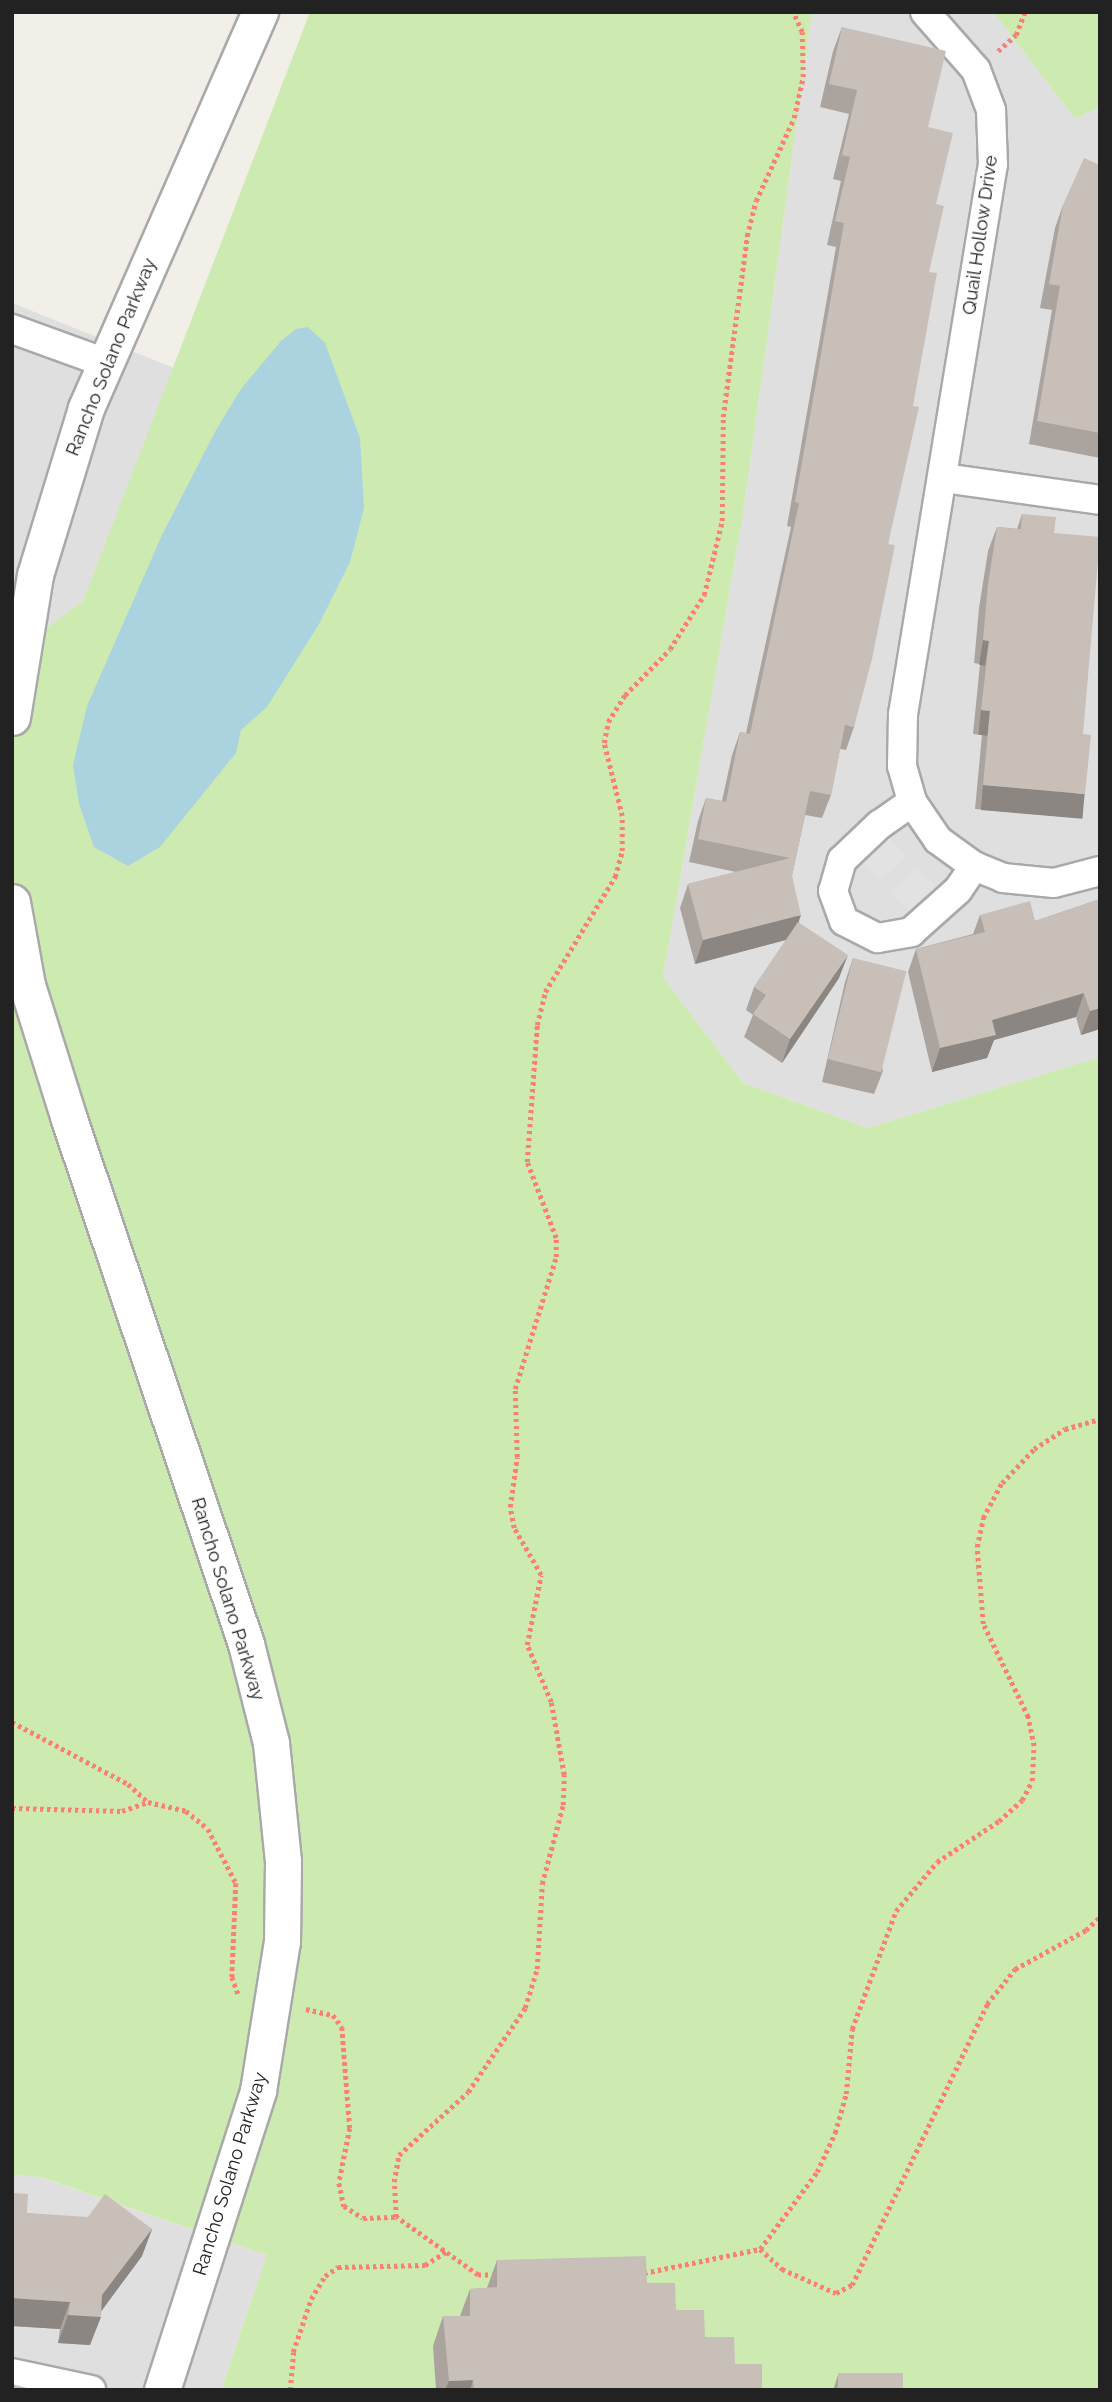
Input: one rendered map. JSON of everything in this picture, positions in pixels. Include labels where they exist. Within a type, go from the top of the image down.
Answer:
[{"type":"street","name":"Rancho Solano Parkway","points":[[12,717],[35,575],[86,408],[260,12]]},
{"type":"street","name":"Quail Hollow Drive","points":[[925,12],[976,70],[991,110],[993,164],[944,478],[903,715],[902,766],[912,802],[938,840],[974,866],[1003,878],[1054,883],[1100,871]]},
{"type":"street","points":[[12,329],[106,363]]},
{"type":"street","points":[[944,478],[1100,500]]},
{"type":"street","points":[[912,802],[880,824],[842,860],[833,891],[844,921],[878,938],[911,932],[958,890],[974,866]]},
{"type":"street","name":"Rancho Solano Parkway","points":[[12,902],[27,985],[69,1119],[246,1644],[271,1743],[283,1861],[282,1941],[258,2091],[162,2390]]},
{"type":"street","points":[[12,2372],[91,2390]]},
{"type":"path","points":[[396,2217],[399,2155],[468,2092],[525,2008],[537,1969],[542,1884],[563,1805],[564,1775],[551,1703],[527,1644],[541,1575],[514,1528],[510,1507],[517,1457],[515,1389],[556,1257],[556,1238],[527,1162],[537,1025],[545,992],[615,877],[622,851],[622,817],[604,743],[608,722],[625,695],[670,649],[693,618],[707,583],[722,522],[723,417],[747,236],[755,201],[794,118],[803,77],[802,32],[793,12]]},
{"type":"path","points":[[976,70],[1016,35],[1025,12]]},
{"type":"path","points":[[641,2274],[760,2249],[817,2172],[835,2133],[846,2094],[852,2029],[896,1912],[937,1862],[999,1821],[1022,1800],[1032,1781],[1034,1746],[1028,1717],[984,1623],[977,1583],[982,1518],[1002,1483],[1034,1449],[1065,1429],[1100,1419]]},
{"type":"path","points":[[12,1722],[128,1784],[148,1802],[186,1811],[208,1829],[221,1849],[236,1883],[232,1977],[233,1990],[242,2000]]},
{"type":"path","points":[[12,1808],[122,1811],[148,1802]]},
{"type":"path","points":[[760,2249],[782,2269],[836,2293],[852,2285],[987,2004],[1015,1969],[1086,1930],[1099,1918]]},
{"type":"path","points":[[306,2009],[333,2015],[342,2027],[350,2128],[338,2183],[344,2206],[363,2218],[396,2217],[478,2275],[505,2275]]},
{"type":"path","points":[[290,2390],[293,2351],[311,2299],[325,2276],[338,2267],[425,2265],[446,2252]]},
{"type":"shaded area","points":[[812,12],[993,12],[1075,119],[1100,107],[1100,1057],[868,1128],[743,1083],[663,977],[743,514]]},
{"type":"shaded area","points":[[12,303],[174,368],[83,601],[12,653]]},
{"type":"shaded area","points":[[889,837],[907,857],[880,882],[862,862]]},
{"type":"shaded area","points":[[917,867],[936,887],[910,913],[890,893]]},
{"type":"shaded area","points":[[12,2175],[39,2177],[267,2255],[221,2390],[12,2390]]},
{"type":"green space","points":[[310,12],[812,12],[743,514],[663,977],[743,1083],[868,1128],[1100,1057],[1100,2390],[221,2390],[267,2255],[40,2177],[12,2175],[12,653],[83,601]]},
{"type":"green space","points":[[993,12],[1100,12],[1100,107],[1075,119]]},
{"type":"water","points":[[308,327],[325,343],[360,438],[364,508],[350,562],[319,624],[267,707],[241,730],[236,753],[160,847],[128,866],[94,847],[79,804],[73,765],[87,706],[162,535],[216,430],[241,389],[281,341],[296,329]]},
{"type":"building","points":[[842,27],[946,51],[928,127],[953,133],[936,204],[944,206],[929,272],[937,273],[913,406],[919,407],[888,544],[895,545],[872,659],[854,727],[845,725],[831,795],[810,791],[792,876],[801,915],[703,940],[688,884],[790,858],[698,839],[706,798],[726,802],[740,732],[750,734],[799,503],[795,502],[844,223],[835,221],[850,157],[842,155],[857,90],[829,84]]},
{"type":"building","points":[[1084,158],[1100,165],[1100,433],[1037,421],[1060,286],[1049,284],[1063,205]]},
{"type":"building","points":[[1022,514],[1056,517],[1054,533],[1100,537],[1083,734],[1091,735],[1085,794],[983,785],[990,711],[981,710],[989,641],[983,640],[988,584],[997,527],[1021,529]]},
{"type":"building","points":[[1100,899],[1100,1008],[1090,1011],[1084,993],[992,1020],[996,1035],[940,1048],[916,949],[985,932],[980,915],[1030,901],[1035,921]]},
{"type":"building","points":[[798,922],[848,955],[790,1039],[753,1014],[766,995],[754,987]]},
{"type":"building","points":[[853,958],[906,971],[881,1072],[828,1059]]},
{"type":"building","points":[[12,2193],[28,2194],[27,2213],[88,2217],[105,2194],[152,2229],[102,2295],[101,2317],[68,2315],[70,2302],[12,2298]]},
{"type":"building","points":[[646,2256],[647,2283],[675,2283],[676,2310],[704,2310],[705,2337],[734,2337],[735,2364],[762,2364],[762,2390],[474,2390],[473,2380],[449,2381],[443,2316],[470,2316],[470,2289],[497,2287],[497,2260]]},
{"type":"building","points":[[838,2373],[903,2373],[903,2390],[838,2390]]},
{"type":"building","points":[[12,2384],[34,2390],[12,2390]]}]
